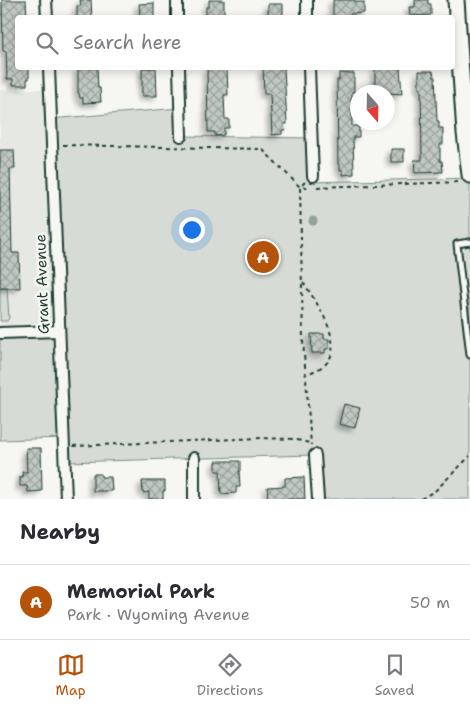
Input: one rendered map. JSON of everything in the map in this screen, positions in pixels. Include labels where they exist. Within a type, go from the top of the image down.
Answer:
[{"type":"street","points":[[46,0],[47,15]]},
{"type":"street","points":[[177,0],[177,15]]},
{"type":"street","points":[[307,0],[308,15]]},
{"type":"street","points":[[456,0],[466,78],[465,179]]},
{"type":"street","name":"Grant Avenue","points":[[49,70],[66,499]]},
{"type":"street","points":[[179,70],[181,136]]},
{"type":"street","points":[[309,70],[313,176]]},
{"type":"street","points":[[0,333],[59,332]]},
{"type":"street","points":[[315,455],[318,499]]},
{"type":"street","points":[[194,458],[194,499]]},
{"type":"lane","points":[[470,242],[457,244],[470,355]]},
{"type":"path","points":[[51,144],[262,149],[300,187],[304,340],[310,443],[315,455]]},
{"type":"path","points":[[300,187],[313,176]]},
{"type":"path","points":[[300,187],[465,179]]},
{"type":"path","points":[[302,280],[323,314],[331,333],[332,350],[329,361],[306,375]]},
{"type":"path","points":[[64,446],[260,438],[293,439],[310,443]]},
{"type":"path","points":[[421,499],[436,490],[470,456]]},
{"type":"shaded area","points":[[49,89],[59,331],[0,333],[0,90]]},
{"type":"shaded area","points":[[180,108],[181,136],[311,138],[310,182],[470,178],[470,499],[318,499],[314,455],[65,462],[64,438],[0,440],[0,333],[59,331],[50,119]]},
{"type":"shaded area","points":[[7,288],[9,318],[7,321],[0,321],[0,289]]},
{"type":"building","points":[[2,0],[26,0],[27,15],[15,15],[15,70],[29,70],[27,85],[13,85],[13,79],[7,79],[6,51],[3,51]]},
{"type":"building","points":[[80,0],[91,0],[92,15],[77,15],[77,6],[81,6]]},
{"type":"building","points":[[209,0],[224,0],[224,15],[206,15],[206,7],[209,7]]},
{"type":"building","points":[[333,0],[364,2],[364,13],[333,15]]},
{"type":"building","points":[[415,0],[428,0],[428,4],[431,4],[431,15],[410,15],[409,7],[415,7]]},
{"type":"building","points":[[154,3],[154,15],[140,15],[139,4]]},
{"type":"building","points":[[268,4],[283,4],[283,15],[268,15]]},
{"type":"building","points":[[78,70],[97,70],[101,102],[83,103],[83,98],[80,98],[78,93]]},
{"type":"building","points":[[142,70],[156,70],[157,96],[142,96]]},
{"type":"building","points":[[207,70],[227,70],[228,95],[224,95],[225,119],[229,119],[229,128],[224,128],[224,135],[215,136],[215,132],[208,132]]},
{"type":"building","points":[[263,70],[284,70],[287,124],[284,124],[285,130],[282,130],[282,134],[272,135],[270,94],[264,94]]},
{"type":"building","points":[[375,70],[400,70],[402,94],[395,93],[395,85],[375,85]]},
{"type":"building","points":[[419,71],[433,71],[435,77],[437,121],[439,121],[439,128],[443,128],[443,144],[440,144],[440,161],[442,161],[443,172],[415,173],[414,160],[422,160]]},
{"type":"building","points":[[339,73],[354,73],[354,85],[350,85],[350,130],[359,130],[359,137],[353,137],[354,174],[343,175],[343,170],[340,170],[340,164],[338,164],[337,80],[339,80]]},
{"type":"building","points":[[391,149],[404,149],[404,162],[391,162]]},
{"type":"building","points":[[0,150],[14,150],[15,169],[10,169],[12,253],[19,253],[20,288],[0,288]]},
{"type":"building","points":[[311,334],[324,334],[324,339],[329,339],[329,349],[325,349],[325,353],[312,353]]},
{"type":"building","points":[[344,404],[360,408],[355,428],[339,424]]},
{"type":"building","points":[[26,448],[41,448],[42,491],[28,492],[27,486],[20,486],[20,477],[23,477],[22,472],[27,472]]},
{"type":"building","points":[[216,461],[240,461],[240,487],[236,487],[236,493],[221,494],[220,471],[216,471]]},
{"type":"building","points":[[93,474],[101,474],[101,477],[111,477],[112,491],[93,491]]},
{"type":"building","points":[[304,477],[305,499],[268,499],[267,487],[285,486],[285,478]]},
{"type":"building","points":[[142,481],[165,481],[163,499],[149,499],[149,492],[143,493]]},
{"type":"place","name":"Memorial Park","points":[[263,257]]}]
